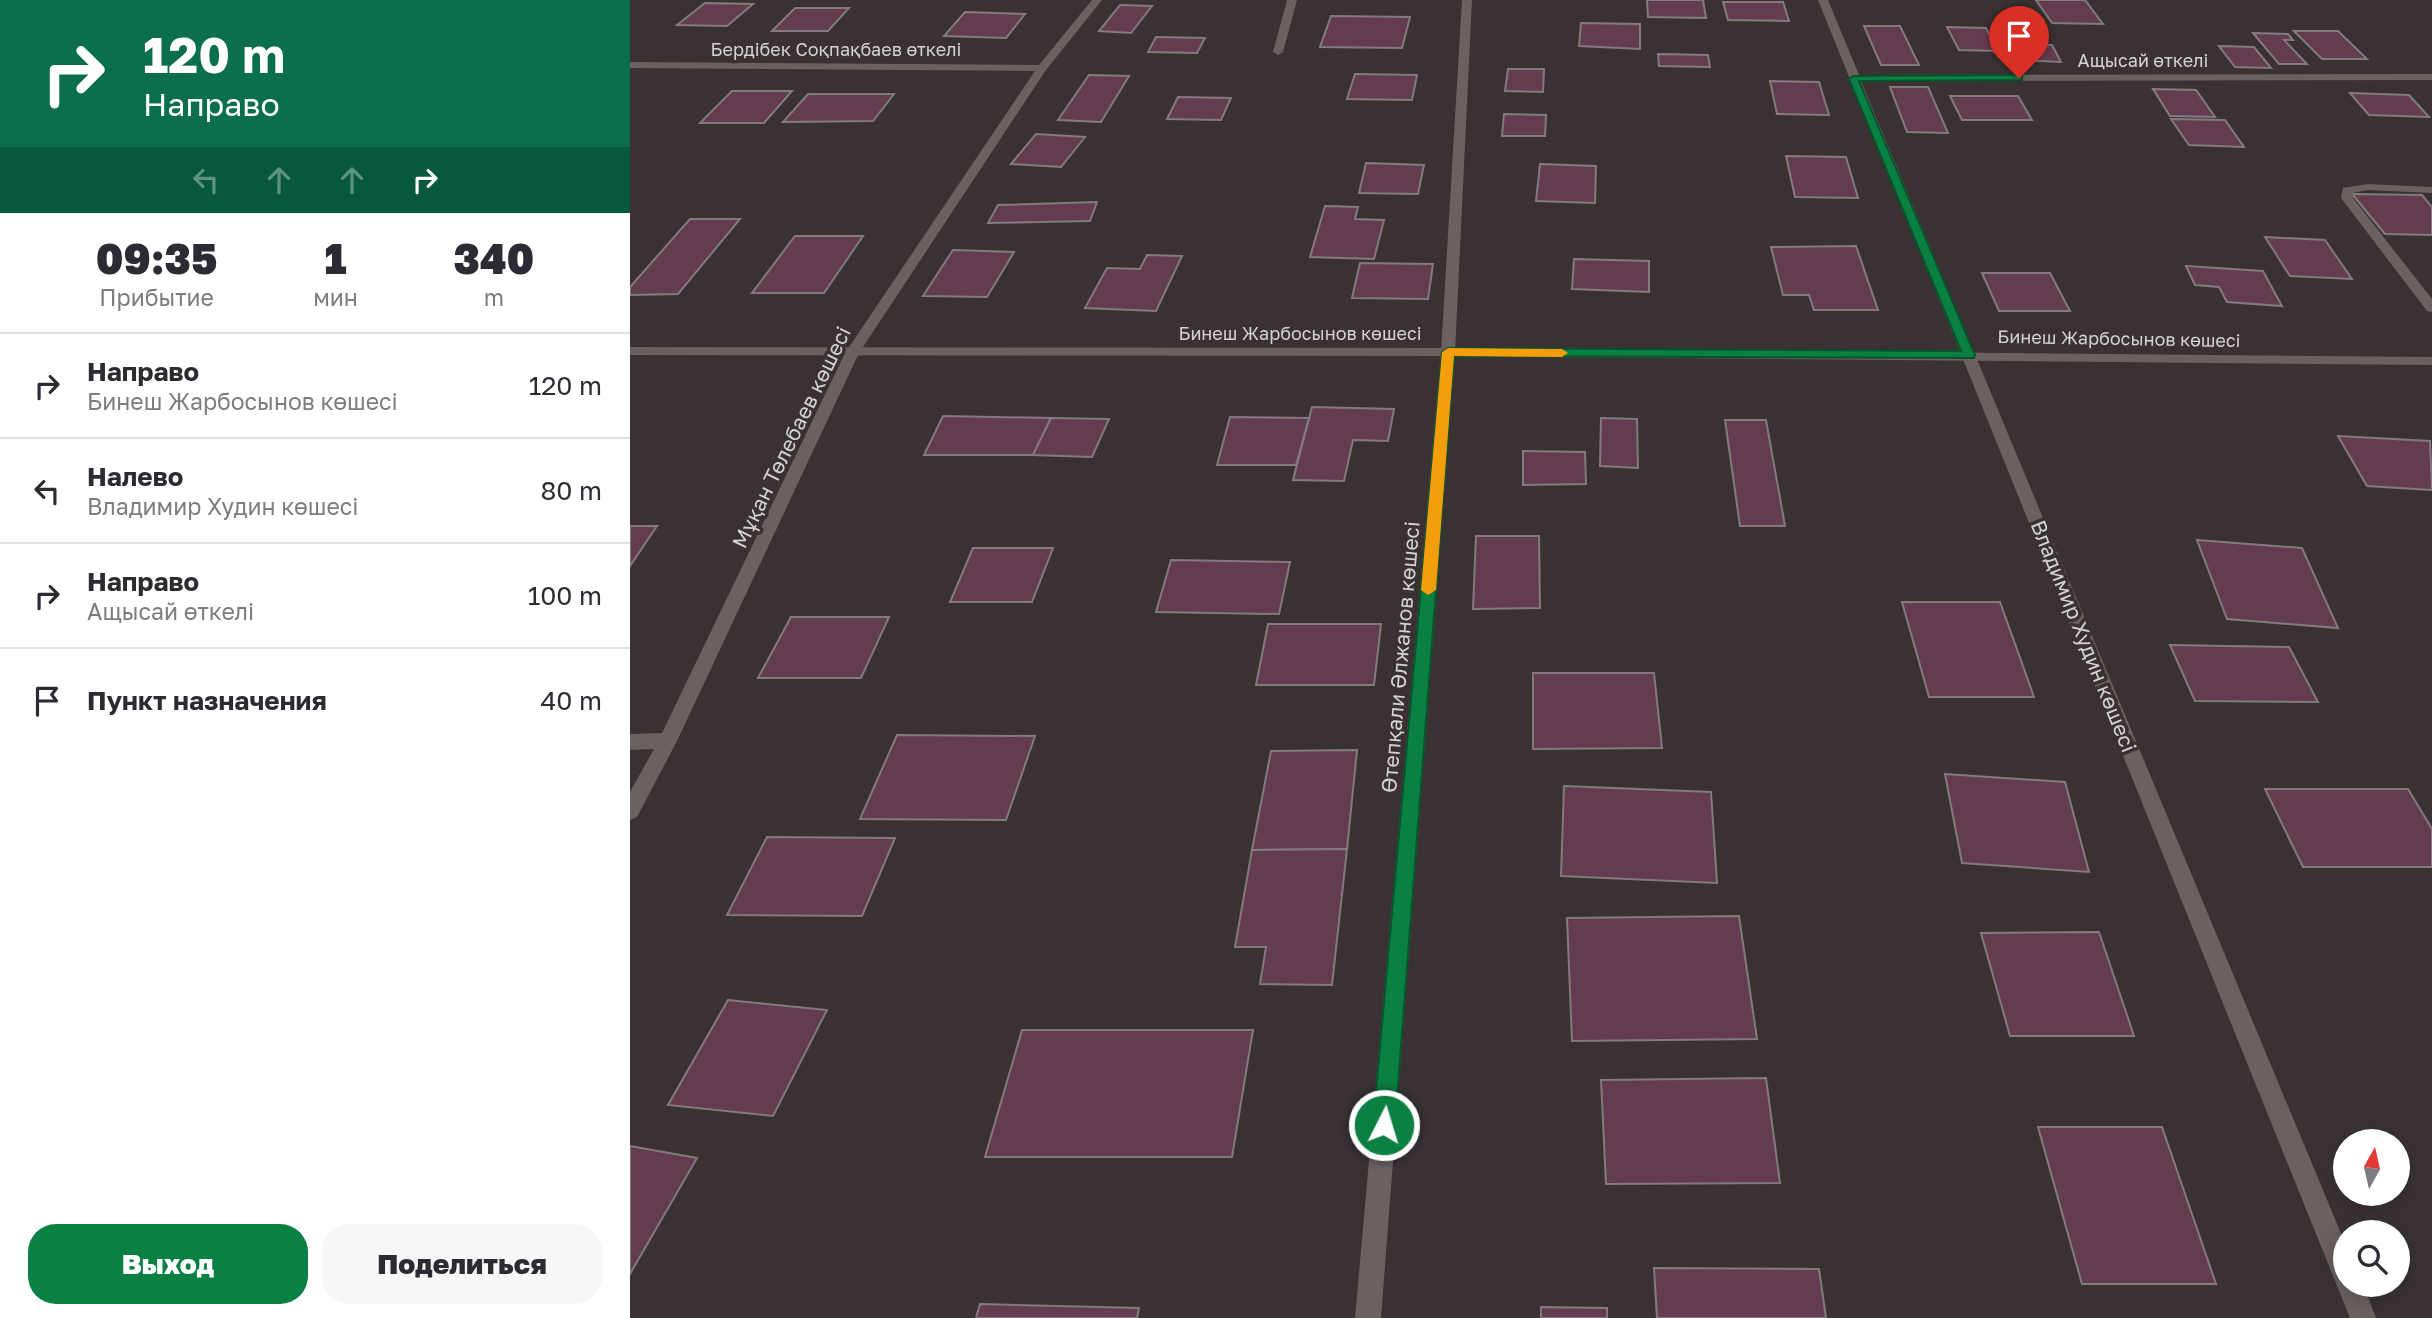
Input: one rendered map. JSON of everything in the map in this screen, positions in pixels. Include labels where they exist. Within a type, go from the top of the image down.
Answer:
[{"type":"street","name":"Мұқан Төлебаев көшесі","points":[[630,811],[668,741],[852,353],[1042,68],[1097,0]]},
{"type":"street","points":[[1278,52],[1292,0]]},
{"type":"street","name":"Өтепқали Әлжанов көшесі","points":[[1368,1318],[1448,352],[1467,0]]},
{"type":"street","name":"Владимир Худин көшесі","points":[[1823,0],[1853,79],[2333,1244]]},
{"type":"street","name":"Бердібек Соқпақбаев өткелі","points":[[630,65],[1042,68]]},
{"type":"street","name":"Ащысай өткелі","points":[[1853,79],[2432,76]]},
{"type":"street","points":[[2432,190],[2367,187],[2347,190],[2347,198],[2432,308]]},
{"type":"street","name":"Бинеш Жарбосынов көшесі","points":[[630,351],[1448,352],[2432,361]]},
{"type":"street","points":[[630,742],[668,741]]},
{"type":"street","points":[[2355,1297],[2363,1318]]},
{"type":"building","points":[[1647,0],[1703,0],[1706,18],[1648,17]]},
{"type":"building","points":[[2036,0],[2085,0],[2103,24],[2052,23]]},
{"type":"building","points":[[1723,2],[1783,2],[1789,21],[1728,20]]},
{"type":"building","points":[[705,3],[753,4],[727,26],[677,25]]},
{"type":"building","points":[[1120,5],[1152,6],[1131,33],[1099,31]]},
{"type":"building","points":[[795,8],[849,8],[828,31],[772,31]]},
{"type":"building","points":[[965,12],[1025,14],[1006,38],[944,36]]},
{"type":"building","points":[[1331,16],[1410,17],[1402,48],[1320,47]]},
{"type":"building","points":[[1581,23],[1640,24],[1640,49],[1579,46]]},
{"type":"building","points":[[1864,26],[1900,26],[1919,65],[1881,65]]},
{"type":"building","points":[[1947,27],[1986,28],[1998,51],[1959,50]]},
{"type":"building","points":[[2294,31],[2338,31],[2367,59],[2322,59]]},
{"type":"building","points":[[2253,33],[2288,34],[2293,40],[2284,40],[2307,64],[2279,64]]},
{"type":"building","points":[[1156,37],[1205,38],[1197,53],[1148,52]]},
{"type":"building","points":[[2008,44],[2052,45],[2061,62],[2016,60]]},
{"type":"building","points":[[2219,46],[2254,47],[2271,68],[2235,67]]},
{"type":"building","points":[[1658,54],[1708,55],[1710,67],[1659,66]]},
{"type":"building","points":[[1508,69],[1544,69],[1543,92],[1505,91]]},
{"type":"building","points":[[1355,74],[1417,75],[1412,100],[1347,99]]},
{"type":"building","points":[[1089,75],[1129,76],[1101,122],[1058,120]]},
{"type":"building","points":[[1770,81],[1819,82],[1829,115],[1777,114]]},
{"type":"building","points":[[1890,87],[1928,87],[1948,133],[1907,132]]},
{"type":"building","points":[[2153,89],[2196,90],[2215,117],[2170,116]]},
{"type":"building","points":[[732,91],[792,91],[764,123],[700,123]]},
{"type":"building","points":[[2350,93],[2409,95],[2429,117],[2369,115]]},
{"type":"building","points":[[808,94],[894,94],[873,121],[783,122]]},
{"type":"building","points":[[1950,96],[2018,96],[2032,120],[1962,120]]},
{"type":"building","points":[[1178,97],[1231,98],[1221,120],[1167,119]]},
{"type":"building","points":[[1504,114],[1546,115],[1545,136],[1502,136]]},
{"type":"building","points":[[2171,119],[2225,120],[2244,147],[2189,145]]},
{"type":"building","points":[[1036,134],[1085,137],[1061,167],[1011,164]]},
{"type":"building","points":[[1786,156],[1846,157],[1858,198],[1795,197]]},
{"type":"building","points":[[1366,163],[1424,165],[1418,194],[1359,193]]},
{"type":"building","points":[[1540,164],[1596,166],[1595,203],[1536,201]]},
{"type":"building","points":[[2352,194],[2422,195],[2432,207],[2432,235],[2385,234]]},
{"type":"building","points":[[1097,202],[1090,221],[988,223],[998,205]]},
{"type":"building","points":[[1325,206],[1358,207],[1355,219],[1384,220],[1374,259],[1310,257]]},
{"type":"building","points":[[690,219],[740,219],[678,294],[630,295],[630,287]]},
{"type":"building","points":[[795,236],[863,236],[824,293],[752,293]]},
{"type":"building","points":[[2265,237],[2325,240],[2352,279],[2290,276]]},
{"type":"building","points":[[1856,246],[1878,310],[1814,310],[1809,295],[1783,295],[1771,247]]},
{"type":"building","points":[[953,250],[1014,252],[987,297],[923,296]]},
{"type":"building","points":[[1147,255],[1182,256],[1156,311],[1085,308],[1107,268],[1140,269]]},
{"type":"building","points":[[1574,259],[1649,261],[1649,292],[1572,289]]},
{"type":"building","points":[[1360,263],[1433,264],[1428,299],[1352,298]]},
{"type":"building","points":[[2186,266],[2263,271],[2282,306],[2227,302],[2219,287],[2195,285]]},
{"type":"building","points":[[1982,273],[2050,273],[2070,311],[1999,311]]},
{"type":"building","points":[[1312,407],[1394,409],[1388,441],[1353,440],[1344,481],[1293,480]]},
{"type":"building","points":[[943,416],[1051,418],[1033,455],[924,455]]},
{"type":"building","points":[[1230,417],[1309,418],[1296,465],[1217,465]]},
{"type":"building","points":[[1051,418],[1109,419],[1092,457],[1033,455]]},
{"type":"building","points":[[1601,418],[1637,419],[1638,468],[1600,466]]},
{"type":"building","points":[[1725,420],[1766,420],[1785,526],[1740,526]]},
{"type":"building","points":[[2338,436],[2430,441],[2432,490],[2367,486]]},
{"type":"building","points":[[1523,451],[1585,452],[1586,484],[1523,485]]},
{"type":"building","points":[[630,526],[657,526],[630,566]]},
{"type":"building","points":[[1476,536],[1539,536],[1540,608],[1473,609]]},
{"type":"building","points":[[2197,540],[2302,548],[2338,628],[2227,619]]},
{"type":"building","points":[[973,548],[1053,548],[1032,602],[950,602]]},
{"type":"building","points":[[1171,560],[1290,562],[1279,614],[1156,612]]},
{"type":"building","points":[[1902,602],[2000,602],[2034,697],[1929,697]]},
{"type":"building","points":[[791,617],[889,617],[861,678],[758,678]]},
{"type":"building","points":[[1268,624],[1381,624],[1374,685],[1256,685]]},
{"type":"building","points":[[2170,645],[2289,647],[2318,702],[2195,701]]},
{"type":"building","points":[[1533,673],[1654,673],[1662,748],[1533,749]]},
{"type":"building","points":[[897,735],[1035,736],[1006,820],[860,819]]},
{"type":"building","points":[[1357,750],[1347,849],[1252,850],[1271,751]]},
{"type":"building","points":[[1945,774],[2065,782],[2089,872],[1962,863]]},
{"type":"building","points":[[1564,786],[1711,792],[1717,883],[1561,876]]},
{"type":"building","points":[[2265,789],[2408,789],[2432,829],[2432,867],[2303,867]]},
{"type":"building","points":[[767,837],[895,838],[862,916],[727,915]]},
{"type":"building","points":[[1347,849],[1332,985],[1260,984],[1266,947],[1235,947],[1252,850]]},
{"type":"building","points":[[1739,916],[1757,1039],[1572,1041],[1567,918]]},
{"type":"building","points":[[2099,932],[2134,1036],[2010,1036],[1981,933]]},
{"type":"building","points":[[728,1000],[827,1010],[773,1116],[668,1105]]},
{"type":"building","points":[[1022,1030],[1253,1030],[1232,1157],[985,1157]]},
{"type":"building","points":[[1766,1078],[1780,1183],[1606,1184],[1601,1080]]},
{"type":"building","points":[[2038,1127],[2162,1127],[2216,1284],[2082,1284]]},
{"type":"building","points":[[630,1146],[697,1158],[630,1274]]},
{"type":"building","points":[[1654,1268],[1819,1269],[1826,1318],[1657,1318]]},
{"type":"building","points":[[980,1304],[1139,1308],[1137,1318],[976,1318]]},
{"type":"building","points":[[1541,1307],[1607,1308],[1607,1318],[1541,1318]]},
{"type":"slow traffic","points":[[1428,590],[1448,352],[1562,353]]},
{"type":"route","points":[[1384,1125],[1448,352],[1969,355],[1853,79],[2019,78]]}]
